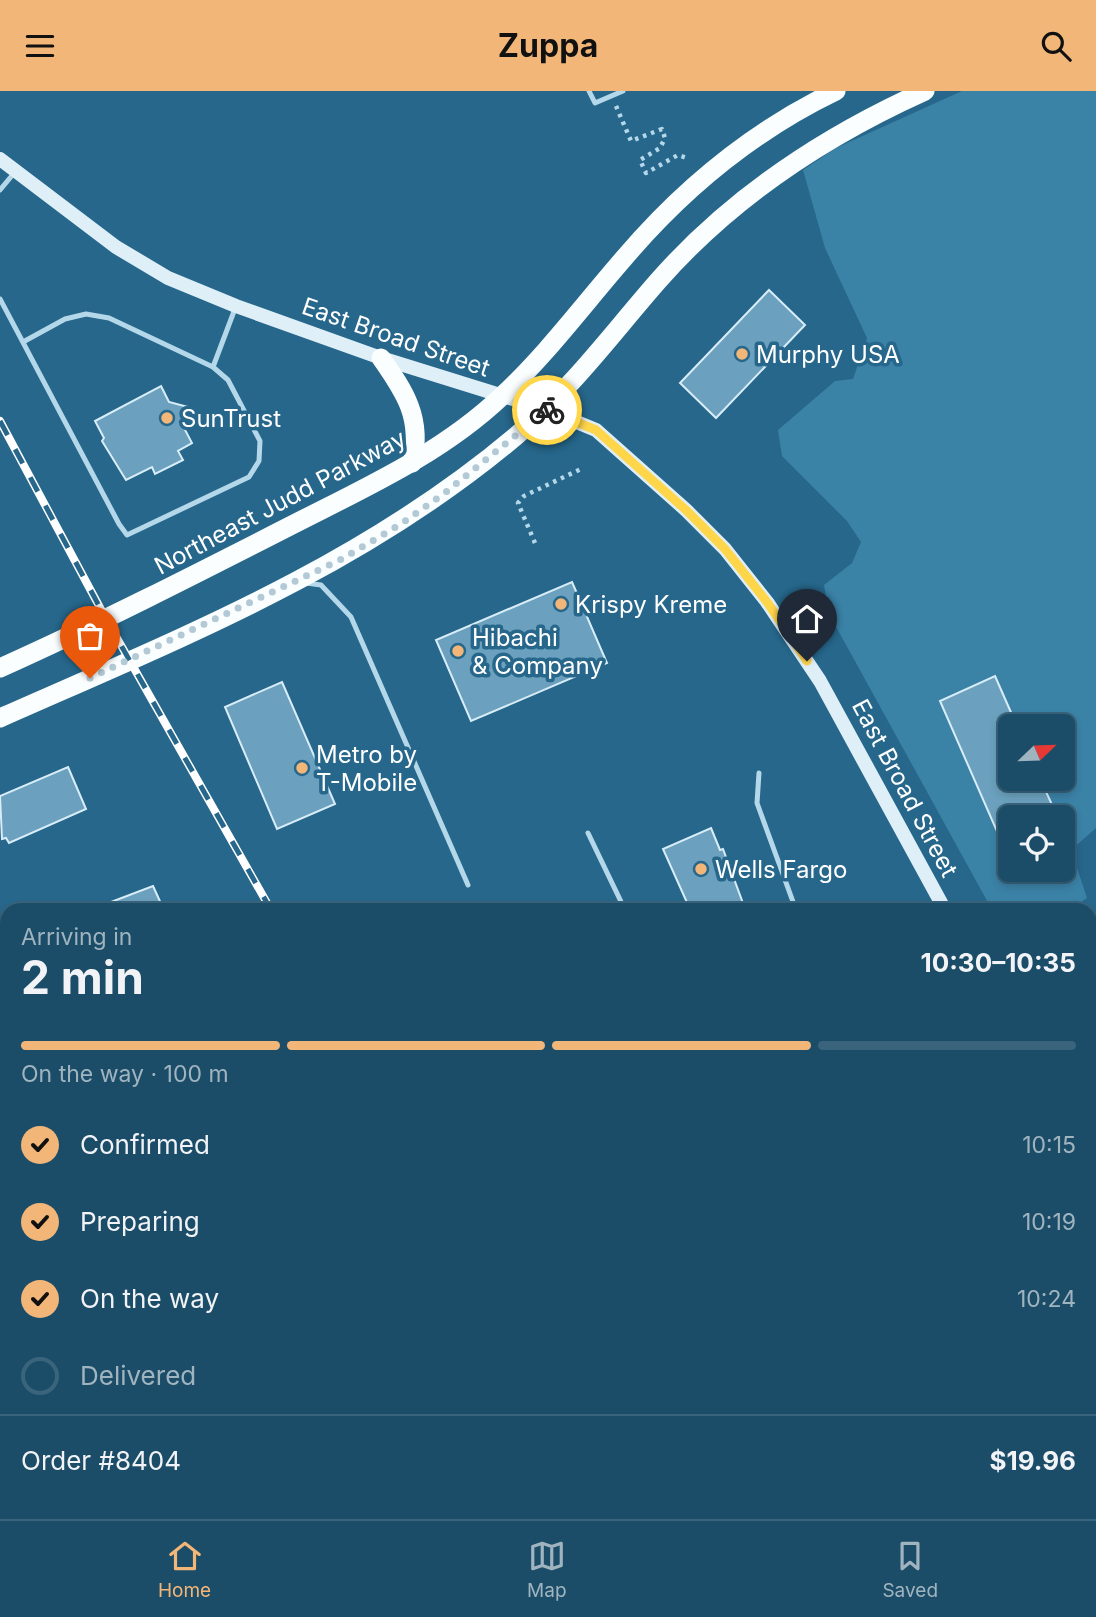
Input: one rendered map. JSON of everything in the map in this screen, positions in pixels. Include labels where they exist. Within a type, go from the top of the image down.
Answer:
[{"type":"highway","name":"Northeast Judd Parkway","points":[[0,668],[371,488],[412,463],[502,397],[560,335],[634,246],[704,178],[769,128],[836,91]]},
{"type":"highway","points":[[0,718],[130,661],[295,582],[401,524],[489,458],[545,409],[602,352],[659,281],[699,239],[738,206],[797,159],[925,91]]},
{"type":"highway","points":[[382,358],[414,410],[417,443],[412,463]]},
{"type":"main road","name":"East Broad Street","points":[[0,159],[116,247],[168,278],[236,306],[382,358],[545,409],[596,430],[637,464],[725,549],[767,602],[820,681],[941,903]]},
{"type":"lane","points":[[589,91],[595,103],[623,91]]},
{"type":"lane","points":[[0,190],[15,172]]},
{"type":"lane","points":[[0,299],[23,342],[127,535],[249,477],[259,461],[260,441],[228,380],[213,367],[109,318],[86,314],[65,319],[23,342]]},
{"type":"lane","points":[[213,367],[236,306]]},
{"type":"lane","points":[[295,582],[321,585],[351,617],[468,885]]},
{"type":"lane","points":[[759,773],[757,803],[793,903]]},
{"type":"lane","points":[[588,833],[622,903]]},
{"type":"path","points":[[612,96],[631,141],[662,129],[665,138],[660,148],[640,160],[646,173],[677,155],[687,158]]},
{"type":"path","points":[[535,543],[519,503],[524,496],[583,468]]},
{"type":"shaded area","points":[[962,91],[1096,91],[1096,828],[1075,846],[1075,805],[998,805],[998,882],[1075,882],[1075,862],[1087,898],[1080,903],[988,903],[829,614],[824,585],[852,563],[861,542],[847,521],[782,456],[778,430],[835,381],[853,379],[867,338],[825,248],[803,170],[836,148]]},
{"type":"building","name":"Murphy USA","points":[[769,290],[805,325],[716,418],[680,383]]},
{"type":"building","points":[[161,386],[169,402],[188,407],[183,426],[192,443],[178,451],[183,460],[155,474],[152,467],[126,480],[102,441],[104,438],[95,421]]},
{"type":"building","points":[[572,582],[607,663],[471,721],[436,640]]},
{"type":"building","points":[[995,676],[1012,714],[998,714],[998,791],[1046,791],[1052,805],[998,805],[998,834],[940,701]]},
{"type":"building","points":[[282,682],[335,804],[277,829],[225,707]]},
{"type":"building","points":[[68,767],[86,809],[9,843],[6,838],[2,839],[0,796]]},
{"type":"building","name":"Wells Fargo","points":[[711,828],[720,850],[723,849],[743,903],[687,903],[663,849]]},
{"type":"building","points":[[153,886],[161,903],[108,903]]},
{"type":"railway","points":[[0,421],[105,617],[267,903]]},
{"type":"way so far","points":[[90,678],[208,625],[340,560],[401,524],[446,492],[547,410]]},
{"type":"place","name":"Murphy USA","points":[[742,354]]},
{"type":"place","name":"SunTrust","points":[[167,418]]},
{"type":"place","name":"Krispy Kreme","points":[[561,604]]},
{"type":"place","name":"Hibachi & Company","points":[[458,651]]},
{"type":"place","name":"Metro by T-Mobile","points":[[302,768]]},
{"type":"place","name":"Wells Fargo","points":[[701,869]]},
{"type":"route","points":[[547,410],[596,430],[686,510],[725,549],[767,602],[807,661]]}]
